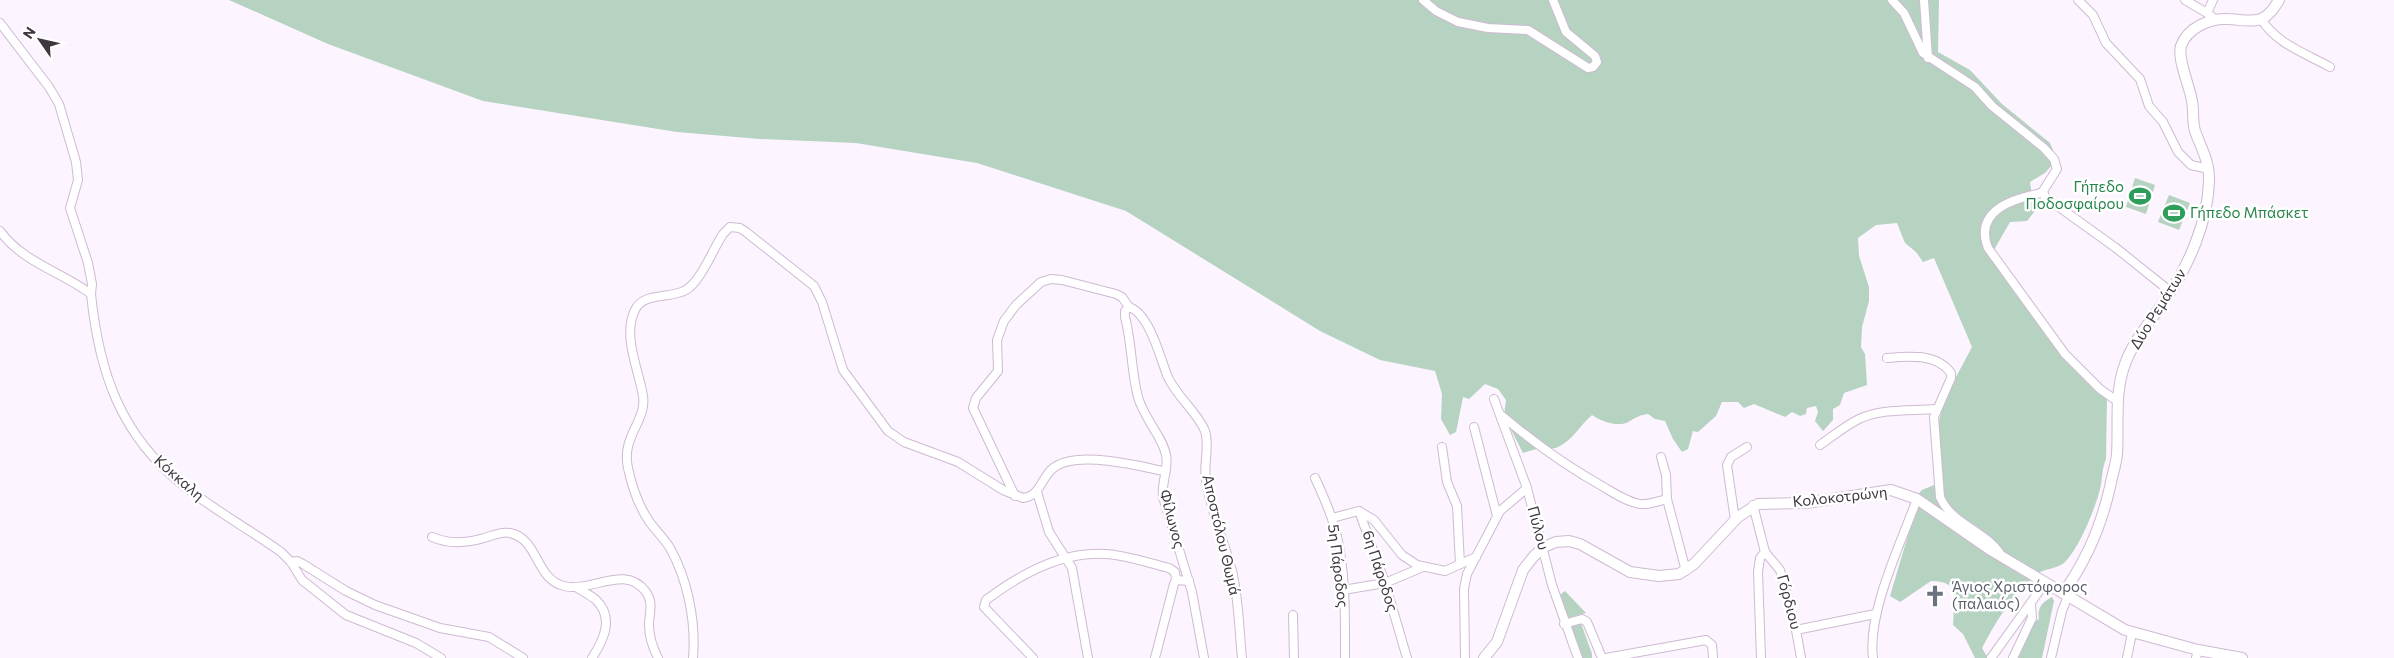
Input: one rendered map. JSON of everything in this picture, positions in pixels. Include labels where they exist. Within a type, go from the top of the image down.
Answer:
[{"type":"street","points":[[1423,0],[1436,11],[1458,22],[1488,28],[1528,30],[1588,68],[1594,67],[1597,62],[1594,56],[1566,32],[1554,0]]},
{"type":"street","points":[[1892,0],[1904,13],[1921,49],[1928,58],[1966,79],[1992,106],[2052,156],[2057,169],[2042,193],[2014,199],[1997,209],[1986,229],[1985,241],[1988,248],[2065,354],[2100,389],[2117,401]]},
{"type":"street","points":[[1924,0],[1928,58]]},
{"type":"street","points":[[2078,0],[2093,14],[2106,44],[2136,72],[2143,86],[2149,106],[2163,122],[2178,152],[2191,165],[2209,169]]},
{"type":"street","points":[[2185,0],[2207,12],[2216,20]]},
{"type":"street","points":[[2207,12],[2213,0]]},
{"type":"street","points":[[2279,0],[2271,12],[2261,19],[2268,30],[2283,42],[2330,67]]},
{"type":"street","name":"Δύο Ρεμάτων","points":[[2065,594],[2091,548],[2103,514],[2117,455],[2117,401],[2119,384],[2131,351],[2171,292],[2190,254],[2203,219],[2208,193],[2209,169],[2206,154],[2195,129],[2192,102],[2180,51],[2182,44],[2190,33],[2202,25],[2216,20],[2261,19]]},
{"type":"street","name":"Κόκκαλη","points":[[0,23],[59,104],[76,162],[78,180],[70,208],[88,263],[102,366],[116,402],[135,434],[160,464],[183,486],[276,548],[291,562],[302,580],[346,615],[414,642],[441,658]]},
{"type":"street","points":[[2042,193],[2171,292]]},
{"type":"street","points":[[693,658],[694,628],[683,580],[670,548],[641,507],[626,460],[628,440],[644,402],[632,346],[631,323],[635,310],[642,301],[677,294],[691,287],[723,234],[730,227],[740,228],[746,232],[814,286],[822,302],[843,370],[888,431],[904,442],[958,462],[1015,496],[1026,498],[1037,492],[1052,469],[1072,462],[1100,461],[1164,471]]},
{"type":"street","points":[[0,231],[22,253],[64,275],[91,294]]},
{"type":"street","name":"Αποστόλου Θωμά","points":[[1015,496],[973,408],[976,398],[998,371],[997,340],[1004,321],[1034,286],[1051,279],[1072,282],[1122,297],[1150,330],[1168,377],[1182,401],[1202,425],[1206,434],[1206,480],[1212,510],[1233,574],[1239,612],[1242,658]]},
{"type":"street","name":"Φίλωνος","points":[[1133,309],[1125,311],[1125,317],[1138,396],[1148,422],[1166,453],[1163,497],[1189,581],[1204,658]]},
{"type":"street","points":[[1887,358],[1919,356],[1948,370],[1951,378],[1936,409],[1934,425],[1938,485],[1942,502],[1956,518],[1995,545],[2002,556]]},
{"type":"street","name":"Πύλου","points":[[1494,399],[1527,488],[1552,585],[1564,624],[1578,658]]},
{"type":"street","points":[[1820,445],[1850,424],[1868,415],[1936,409]]},
{"type":"street","points":[[1501,415],[1528,438],[1614,493],[1638,504],[1667,499]]},
{"type":"street","points":[[1474,427],[1497,516]]},
{"type":"street","points":[[1442,447],[1448,482],[1457,506],[1460,564]]},
{"type":"street","points":[[1735,520],[1727,465],[1731,457],[1747,448]]},
{"type":"street","points":[[1661,457],[1666,475],[1667,499],[1686,571]]},
{"type":"street","name":"5η Πάροδος","points":[[1316,478],[1332,518],[1338,547],[1343,590],[1345,658]]},
{"type":"street","points":[[1465,658],[1465,581],[1497,516],[1505,505],[1527,488]]},
{"type":"street","name":"Κολοκοτρώνη","points":[[1753,505],[1769,502],[1806,503],[1891,490],[1916,499],[2045,583],[2132,633],[2197,654],[2242,658]]},
{"type":"street","points":[[1037,492],[1049,532],[1073,573],[1088,658]]},
{"type":"street","points":[[1873,658],[1872,634],[1875,614],[1916,499]]},
{"type":"street","points":[[1484,658],[1497,642],[1523,570],[1534,556],[1544,548],[1556,542],[1569,541],[1580,544],[1630,572],[1658,576],[1680,574],[1686,571],[1735,520],[1753,505]]},
{"type":"street","name":"Γόρδιου","points":[[1753,505],[1765,552],[1780,570],[1802,658]]},
{"type":"street","points":[[1358,511],[1374,520],[1402,555],[1423,567],[1445,571],[1476,557]]},
{"type":"street","name":"6η Πάροδος","points":[[1332,518],[1358,511],[1385,583],[1407,658]]},
{"type":"street","points":[[432,537],[442,541],[462,542],[502,533],[515,535],[531,547],[540,566],[551,579],[565,586],[576,587],[622,578],[631,581],[644,589],[650,602],[650,633],[658,658]]},
{"type":"street","name":"Γόρδιου","points":[[1761,658],[1758,572],[1760,558],[1765,552]]},
{"type":"street","points":[[1033,658],[985,610],[986,600],[1028,574],[1065,557],[1093,554],[1111,555],[1172,569],[1176,574],[1155,658]]},
{"type":"street","points":[[291,562],[297,561],[304,564],[346,591],[376,605],[440,628],[489,637],[522,658]]},
{"type":"street","points":[[1343,590],[1385,583],[1423,567]]},
{"type":"street","points":[[1176,580],[1189,581]]},
{"type":"street","points":[[1991,658],[2045,583]]},
{"type":"street","points":[[576,587],[596,600],[604,613],[605,635],[592,658]]},
{"type":"street","points":[[2050,658],[2065,594]]},
{"type":"street","points":[[2013,658],[2032,618],[2031,603]]},
{"type":"street","points":[[1796,630],[1875,614]]},
{"type":"street","points":[[1293,615],[1294,658]]},
{"type":"street","points":[[1564,624],[1582,620],[1588,624],[1604,658],[1706,640],[1712,645],[1713,658]]},
{"type":"street","points":[[2127,658],[2132,633]]},
{"type":"green space","points":[[229,0],[1939,0],[1938,52],[1970,70],[2002,104],[2050,143],[2055,155],[2052,165],[2045,173],[2030,182],[2032,196],[2042,202],[2027,221],[2010,222],[1990,257],[2058,351],[2094,390],[2107,397],[2106,459],[2100,489],[2085,529],[2071,555],[2062,564],[2037,574],[2020,590],[1999,618],[1982,648],[1988,658],[1975,658],[1963,634],[1953,625],[1954,608],[1958,601],[1949,585],[1931,581],[1900,602],[1890,596],[1912,522],[1920,504],[1917,495],[1922,490],[1934,485],[1942,488],[1938,425],[1948,392],[1972,347],[1934,258],[1923,262],[1916,252],[1905,243],[1897,223],[1876,225],[1858,238],[1859,256],[1869,287],[1869,301],[1862,327],[1861,347],[1865,354],[1867,385],[1844,393],[1840,405],[1833,409],[1833,420],[1823,431],[1815,421],[1818,412],[1816,406],[1807,408],[1806,414],[1800,416],[1792,412],[1785,417],[1754,404],[1744,408],[1738,402],[1722,402],[1716,416],[1698,432],[1693,431],[1688,449],[1682,452],[1673,439],[1665,421],[1655,419],[1648,414],[1621,424],[1606,422],[1592,415],[1568,440],[1558,447],[1542,448],[1523,453],[1504,416],[1506,400],[1498,389],[1485,384],[1469,399],[1463,397],[1456,432],[1450,435],[1441,419],[1442,394],[1435,371],[1380,360],[1320,331],[1126,211],[977,163],[856,143],[760,139],[677,132],[483,101],[328,44]]},
{"type":"green space","name":"Γήπεδο Ποδοσφαίρου","points":[[2135,178],[2155,185],[2146,214],[2126,207]]},
{"type":"green space","name":"Γήπεδο Μπάσκετ","points":[[2169,195],[2190,203],[2179,230],[2158,222]]},
{"type":"green space","points":[[1565,591],[1586,613],[1564,619],[1557,597]]},
{"type":"green space","points":[[2052,597],[2054,601],[2042,658],[2010,658],[2021,636],[2039,619],[2041,606]]},
{"type":"green space","points":[[1581,623],[1592,658],[1580,658],[1566,627]]},
{"type":"place","name":"Γήπεδο Ποδοσφαίρου","points":[[2140,196]]},
{"type":"place","name":"Γήπεδο Μπάσκετ","points":[[2174,213]]},
{"type":"place","name":"Άγιος Χριστόφορος (παλαιός)","points":[[1935,596]]}]
